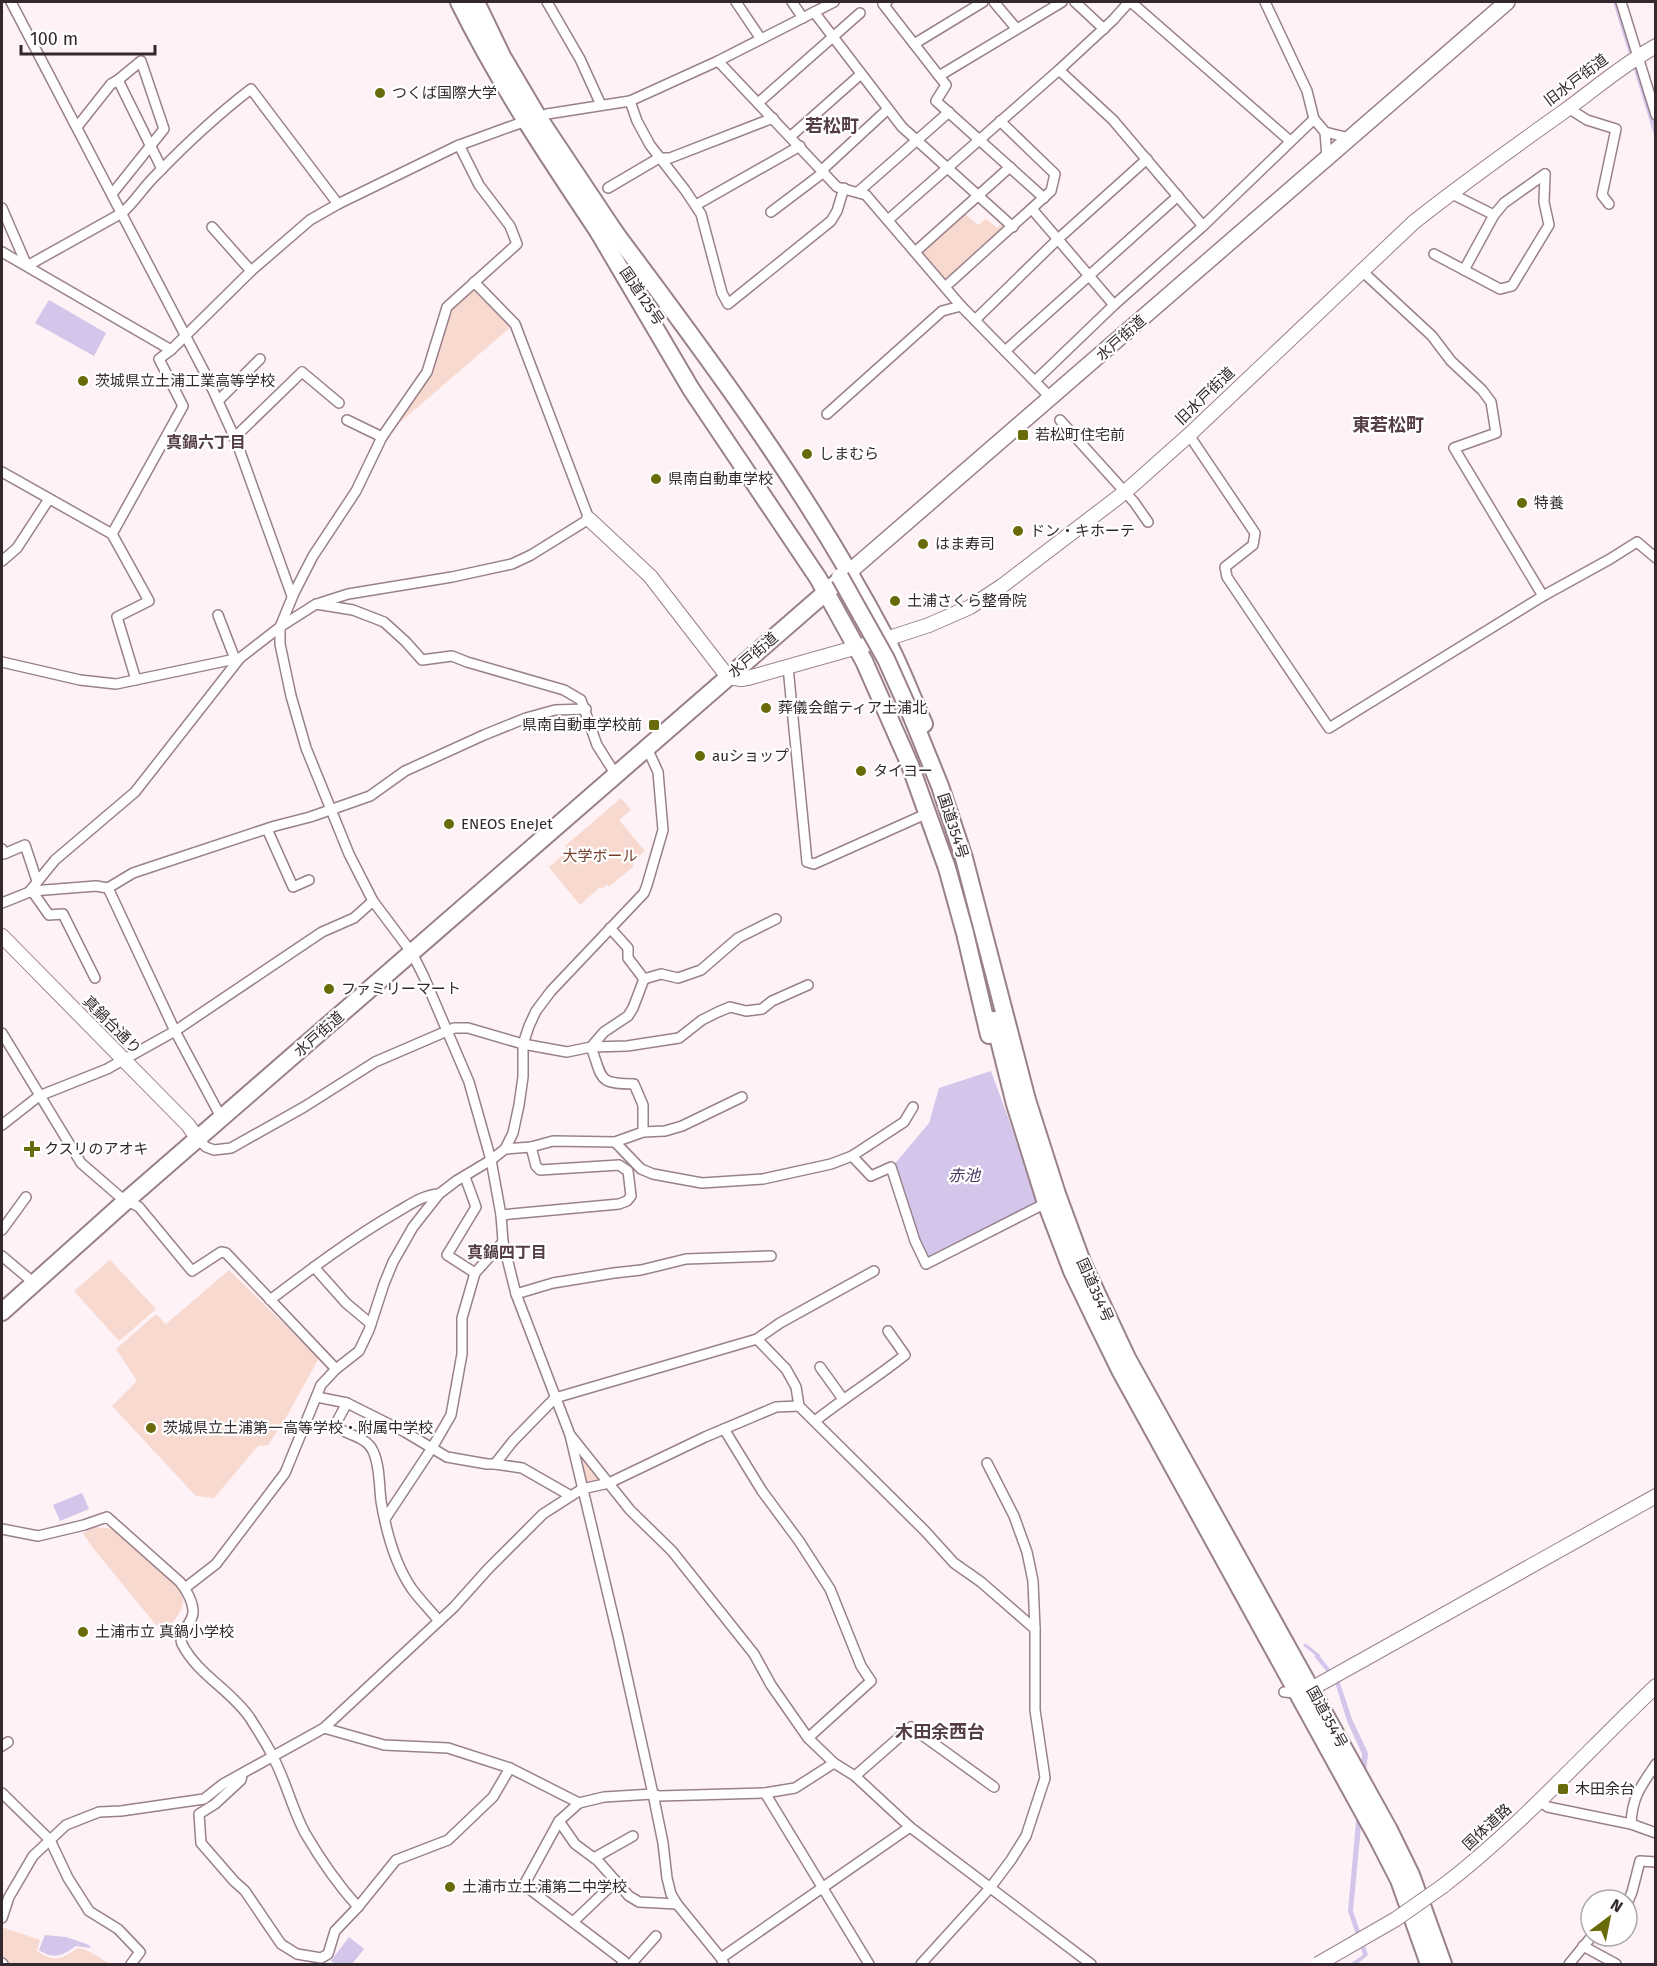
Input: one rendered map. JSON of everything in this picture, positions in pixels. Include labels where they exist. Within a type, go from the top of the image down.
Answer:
[{"type":"highway","name":"国道125号","points":[[459,2],[481,47],[603,226],[837,581]]},
{"type":"highway","name":"国道125号","points":[[476,2],[531,119]]},
{"type":"highway","points":[[603,226],[691,389],[774,510],[886,639],[943,768],[974,854],[1015,1026],[1021,1102]]},
{"type":"highway","points":[[603,226],[719,371],[800,493],[837,581],[857,647],[881,697],[928,813],[947,868],[965,933],[988,1033],[1021,1102]]},
{"type":"highway","name":"水戸街道","points":[[2,1312],[198,1138],[837,581]]},
{"type":"highway","name":"国道354号","points":[[837,581],[886,659],[907,719],[940,786],[964,858],[1046,1203],[1072,1271],[1121,1372],[1361,1806],[1399,1880],[1429,1965]]},
{"type":"highway","name":"国道354号","points":[[1021,1102],[1082,1262],[1127,1358],[1297,1691],[1389,1830],[1411,1875],[1443,1965]]},
{"type":"main road","name":"水戸街道","points":[[837,581],[1508,2]]},
{"type":"street","points":[[11,2],[218,401],[234,438],[292,596]]},
{"type":"street","points":[[547,2],[580,59],[601,105]]},
{"type":"street","points":[[736,2],[761,39]]},
{"type":"street","points":[[792,2],[803,18]]},
{"type":"street","points":[[112,534],[183,406],[159,359],[186,336],[251,271],[310,220],[408,168],[459,145],[547,114],[630,101],[718,61],[834,2]]},
{"type":"street","points":[[887,2],[883,4],[946,85],[936,100],[1044,198]]},
{"type":"street","points":[[914,44],[983,2]]},
{"type":"street","points":[[994,2],[1016,28]]},
{"type":"street","points":[[939,76],[1062,2]]},
{"type":"street","points":[[1075,2],[1104,29]]},
{"type":"street","points":[[888,220],[1059,70],[1130,2],[1290,141]]},
{"type":"street","points":[[1265,2],[1307,91],[1314,119],[1325,132],[1327,157]]},
{"type":"street","points":[[1621,2],[1656,115]]},
{"type":"street","points":[[814,12],[902,128],[1013,226]]},
{"type":"street","points":[[758,103],[860,13]]},
{"type":"street","name":"旧水戸街道","points":[[728,677],[741,679],[886,639],[928,625],[970,607],[1002,586],[1125,492],[1189,435],[1414,222],[1637,56],[1656,46]]},
{"type":"street","points":[[77,127],[111,84],[141,61],[164,129],[112,194]]},
{"type":"street","points":[[718,61],[837,187],[866,195],[961,306],[1051,398]]},
{"type":"street","points":[[1059,70],[1113,120],[1203,226]]},
{"type":"street","points":[[791,136],[861,74]]},
{"type":"street","points":[[118,80],[162,169]]},
{"type":"street","points":[[27,266],[122,213],[192,138],[251,89],[338,204]]},
{"type":"street","points":[[630,101],[637,121],[658,158],[696,206],[703,220],[722,293],[728,304],[831,221],[837,212],[844,188]]},
{"type":"street","points":[[1568,108],[1587,120],[1616,129],[1602,195],[1609,204]]},
{"type":"street","points":[[771,212],[823,171],[888,109]]},
{"type":"street","points":[[858,192],[949,112]]},
{"type":"street","points":[[608,188],[658,158],[670,158],[773,118]]},
{"type":"street","points":[[1035,381],[1114,305],[1203,226],[1314,119]]},
{"type":"street","points":[[945,288],[1051,190],[1055,174],[1000,121]]},
{"type":"street","points":[[1325,132],[1349,138]]},
{"type":"street","points":[[459,145],[479,185],[510,226],[517,244],[447,307],[427,372],[382,437],[356,491],[314,556],[292,596],[280,627],[280,644],[291,696],[306,748],[349,854],[373,901],[412,952],[469,1082],[491,1160],[501,1215],[503,1242],[516,1294],[570,1435],[620,1641],[663,1843],[671,1894],[723,1961],[820,1891],[822,1887],[910,1827]]},
{"type":"street","points":[[696,206],[800,146]]},
{"type":"street","points":[[975,320],[1058,239],[1147,159]]},
{"type":"street","points":[[915,252],[1010,167]]},
{"type":"street","points":[[1434,254],[1464,270],[1500,289],[1512,286],[1548,225],[1544,202],[1545,174],[1504,203],[1494,216],[1464,270]]},
{"type":"street","points":[[1450,193],[1494,216]]},
{"type":"street","points":[[1005,351],[1178,196]]},
{"type":"street","points":[[2,208],[27,266]]},
{"type":"street","points":[[1032,209],[1114,305]]},
{"type":"street","points":[[212,227],[251,271]]},
{"type":"street","points":[[2,252],[171,350]]},
{"type":"street","points":[[1362,271],[1432,336],[1450,361],[1482,390],[1491,402],[1496,433],[1454,448],[1543,596]]},
{"type":"street","points":[[474,282],[515,324],[589,519],[650,576],[728,677]]},
{"type":"street","points":[[827,414],[942,311],[961,306]]},
{"type":"street","points":[[218,401],[260,359]]},
{"type":"street","points":[[234,438],[302,372],[339,403]]},
{"type":"street","points":[[347,420],[382,437]]},
{"type":"street","points":[[1060,420],[1125,492],[1148,522]]},
{"type":"street","points":[[1189,435],[1255,533],[1253,545],[1225,567],[1227,577],[1329,728],[1543,596],[1610,560],[1637,542],[1656,558]]},
{"type":"street","points":[[2,472],[112,534],[149,601],[117,617],[136,680]]},
{"type":"street","points":[[2,561],[17,548],[49,499]]},
{"type":"street","points":[[31,891],[55,860],[135,792],[238,659],[280,627],[316,604],[348,594],[452,577],[512,564],[531,555],[589,519]]},
{"type":"street","points":[[316,604],[353,610],[384,622],[422,660],[452,656],[564,690],[581,700],[597,745],[616,774]]},
{"type":"street","points":[[218,615],[238,659]]},
{"type":"street","points":[[764,646],[763,664],[770,672]]},
{"type":"street","points":[[2,662],[80,680],[116,684],[238,659]]},
{"type":"street","points":[[788,667],[807,862],[814,864],[928,813]]},
{"type":"street","points":[[2,903],[31,891],[96,886],[108,888],[133,873],[370,796],[405,771],[526,718],[555,710],[586,709]]},
{"type":"street","points":[[185,1588],[216,1564],[285,1473],[321,1385],[359,1351],[393,1262],[413,1227],[439,1194],[505,1149],[513,1133],[519,1105],[523,1077],[523,1044],[536,1011],[551,991],[644,893],[662,836],[658,772],[647,748]]},
{"type":"street","points":[[267,829],[293,887],[309,880]]},
{"type":"street","points":[[2,849],[3,854],[26,845],[38,881]]},
{"type":"street","points":[[108,888],[176,1031],[222,1119]]},
{"type":"street","points":[[31,891],[49,915],[63,914],[95,978]]},
{"type":"street","points":[[2,1125],[39,1096],[107,1069],[176,1031],[322,932],[354,918],[373,901]]},
{"type":"street","points":[[644,979],[661,974],[678,978],[701,970],[738,938],[776,919]]},
{"type":"street","points":[[610,928],[628,948],[628,958],[644,979]]},
{"type":"street","name":"真鍋台通り","points":[[2,936],[188,1125],[198,1138]]},
{"type":"street","points":[[591,1047],[603,1032],[628,1016],[644,979]]},
{"type":"street","points":[[198,1138],[206,1147],[214,1150],[231,1148],[304,1107],[358,1071],[454,1028],[468,1028],[523,1044],[567,1052],[591,1047],[627,1046],[679,1038],[702,1020],[730,1007],[746,1011],[762,1009],[772,1001],[808,985]]},
{"type":"street","points":[[2,1033],[81,1163],[119,1196],[139,1207],[192,1271],[221,1252],[226,1253],[336,1370]]},
{"type":"street","points":[[591,1047],[602,1078],[611,1084],[634,1084],[643,1105],[643,1132]]},
{"type":"street","points":[[505,1149],[531,1147],[553,1141],[615,1142],[643,1132],[665,1131],[682,1126],[742,1097]]},
{"type":"street","points":[[615,1142],[641,1169],[653,1174],[702,1183],[764,1179],[831,1164],[852,1156],[904,1122],[913,1107]]},
{"type":"street","points":[[501,1215],[619,1204],[627,1201],[631,1196],[628,1171],[619,1165],[540,1170],[536,1166],[531,1147]]},
{"type":"street","points":[[852,1156],[871,1176],[891,1167],[915,1241],[926,1264],[1046,1203]]},
{"type":"street","points":[[465,1177],[476,1207],[447,1256],[475,1273]]},
{"type":"street","points":[[270,1300],[367,1230],[414,1202],[426,1196],[439,1194]]},
{"type":"street","points":[[2,1230],[26,1197]]},
{"type":"street","points":[[385,1519],[451,1415],[462,1354],[462,1318],[475,1273],[503,1242]]},
{"type":"street","points":[[2,1256],[34,1283]]},
{"type":"street","points":[[516,1294],[553,1283],[614,1272],[641,1270],[686,1259],[771,1256]]},
{"type":"street","points":[[314,1267],[346,1303],[371,1324]]},
{"type":"street","points":[[495,1464],[555,1398],[757,1339],[780,1323],[874,1271]]},
{"type":"street","points":[[815,1421],[905,1355],[888,1331]]},
{"type":"street","points":[[757,1339],[786,1370],[796,1387],[800,1406],[954,1563],[981,1582],[1035,1629]]},
{"type":"street","points":[[820,1367],[843,1399]]},
{"type":"street","points":[[317,1397],[347,1403],[405,1432],[447,1457],[522,1468],[571,1496]]},
{"type":"street","points":[[347,1403],[335,1425],[358,1436],[372,1449],[393,1551],[412,1588],[439,1621]]},
{"type":"street","points":[[2,1918],[9,1897],[33,1856],[66,1825],[99,1812],[121,1812],[204,1799],[223,1784],[324,1728],[439,1621],[543,1515],[571,1496],[582,1489],[609,1483],[776,1407],[800,1406]]},
{"type":"street","points":[[724,1429],[762,1491],[830,1588],[861,1666],[871,1681],[808,1738]]},
{"type":"street","points":[[570,1435],[630,1509],[672,1551],[754,1654],[771,1685],[808,1738],[834,1763],[855,1776],[910,1827],[1091,1965]]},
{"type":"street","points":[[921,1965],[990,1888],[1011,1860],[1026,1836],[1046,1778],[1035,1710],[1033,1581],[1027,1552],[1014,1516],[987,1463]]},
{"type":"street","points":[[1297,1691],[1656,1496]]},
{"type":"street","points":[[2,1529],[38,1536],[74,1528],[106,1517],[150,1554],[185,1588],[193,1611],[191,1620],[181,1636],[181,1642],[204,1672],[240,1704],[273,1756],[305,1832],[347,1895],[358,1907]]},
{"type":"street","name":"国体道路","points":[[1318,1965],[1396,1919],[1470,1864],[1539,1801],[1656,1686]]},
{"type":"street","points":[[855,1776],[911,1727],[994,1786]]},
{"type":"street","points":[[324,1728],[384,1745],[448,1748],[510,1768],[579,1803]]},
{"type":"street","points":[[656,1936],[627,1964],[524,1885],[559,1821],[579,1803],[604,1797],[765,1793],[795,1788],[834,1763]]},
{"type":"street","points":[[1631,1824],[1637,1792],[1656,1764]]},
{"type":"street","points":[[242,1775],[241,1780],[215,1804],[199,1814],[201,1843],[234,1881],[245,1890],[281,1944],[297,1954],[321,1958],[328,1954],[335,1932],[396,1860],[448,1840],[493,1797],[510,1768]]},
{"type":"street","points":[[2,1792],[50,1840],[68,1878],[89,1911],[118,1929],[140,1952],[131,1965]]},
{"type":"street","points":[[765,1793],[869,1965]]},
{"type":"street","points":[[1539,1801],[1548,1807],[1631,1824],[1656,1833]]},
{"type":"street","points":[[559,1821],[575,1844],[594,1858],[629,1896],[639,1902],[677,1904]]},
{"type":"street","points":[[594,1858],[633,1836]]},
{"type":"street","points":[[1633,1888],[1640,1861],[1656,1862]]},
{"type":"street","points":[[573,1922],[616,1881]]},
{"type":"street","points":[[1569,1965],[1582,1948]]},
{"type":"street","points":[[1586,1948],[1616,1965]]},
{"type":"green space","points":[[963,212],[978,225],[986,219],[997,228],[1001,224],[1010,226],[946,285],[918,252]]},
{"type":"green space","points":[[474,285],[512,326],[384,436],[430,374],[450,308]]},
{"type":"green space","name":"大学ボール","points":[[621,798],[631,810],[619,820],[645,851],[632,862],[634,866],[609,887],[607,884],[602,889],[600,887],[580,905],[549,867],[568,851],[565,846]]},
{"type":"green space","points":[[110,1260],[156,1309],[119,1341],[74,1291]]},
{"type":"green space","points":[[229,1270],[319,1358],[268,1445],[258,1446],[214,1498],[196,1496],[112,1406],[137,1381],[116,1349],[156,1314],[166,1324]]},
{"type":"green space","points":[[573,1441],[605,1482],[584,1487]]},
{"type":"green space","points":[[95,1527],[112,1529],[131,1541],[174,1583],[180,1592],[183,1599],[182,1608],[165,1632],[156,1625],[83,1533]]},
{"type":"green space","points":[[2,1927],[40,1940],[37,1951],[49,1957],[62,1957],[78,1948],[111,1964],[6,1964],[2,1957]]},
{"type":"water","points":[[1613,2],[1618,2],[1655,120],[1655,138]]},
{"type":"water","points":[[49,300],[106,333],[94,356],[35,323]]},
{"type":"water","name":"赤池","points":[[991,1071],[1037,1205],[926,1262],[893,1166],[929,1123],[939,1088]]},
{"type":"water","points":[[82,1493],[89,1509],[60,1521],[53,1505]]},
{"type":"water","points":[[1317,1653],[1339,1680],[1352,1719],[1368,1753],[1353,1911],[1368,1955],[1357,1964],[1350,1964],[1363,1955],[1348,1911],[1362,1754],[1347,1721],[1335,1682],[1314,1656]]},
{"type":"water","points":[[45,1935],[66,1937],[89,1945],[91,1948],[76,1946],[62,1954],[49,1955],[39,1950]]},
{"type":"water","points":[[349,1937],[364,1949],[352,1964],[335,1964],[331,1961]]},
{"type":"waterway","points":[[1305,1645],[1319,1656]]},
{"type":"place","name":"つくば国際大学","points":[[380,93]]},
{"type":"place","name":"茨城県立土浦工業高等学校","points":[[83,381]]},
{"type":"place","name":"若松町住宅前","points":[[1023,435]]},
{"type":"place","name":"しまむら","points":[[807,454]]},
{"type":"place","name":"県南自動車学校","points":[[656,479]]},
{"type":"place","name":"特養","points":[[1522,503]]},
{"type":"place","name":"ドン・キホーテ","points":[[1018,531]]},
{"type":"place","name":"はま寿司","points":[[923,544]]},
{"type":"place","name":"土浦さくら整骨院","points":[[895,601]]},
{"type":"place","name":"葬儀会館ティア土浦北","points":[[766,708]]},
{"type":"place","name":"県南自動車学校前","points":[[654,725]]},
{"type":"place","name":"auショップ","points":[[700,756]]},
{"type":"place","name":"タイヨー","points":[[861,771]]},
{"type":"place","name":"ENEOS EneJet","points":[[449,824]]},
{"type":"place","name":"ファミリーマート","points":[[329,989]]},
{"type":"place","name":"クスリのアオキ","points":[[32,1149]]},
{"type":"place","name":"茨城県立土浦第一高等学校・附属中学校","points":[[151,1428]]},
{"type":"place","name":"土浦市立 真鍋小学校","points":[[83,1632]]},
{"type":"place","name":"木田余台","points":[[1563,1789]]},
{"type":"place","name":"土浦市立土浦第二中学校","points":[[450,1887]]},
{"type":"district","name":"若松町","points":[[832,126]]},
{"type":"district","name":"東若松町","points":[[1388,425]]},
{"type":"district","name":"真鍋六丁目","points":[[206,442]]},
{"type":"district","name":"真鍋四丁目","points":[[507,1252]]},
{"type":"district","name":"木田余西台","points":[[940,1732]]}]
